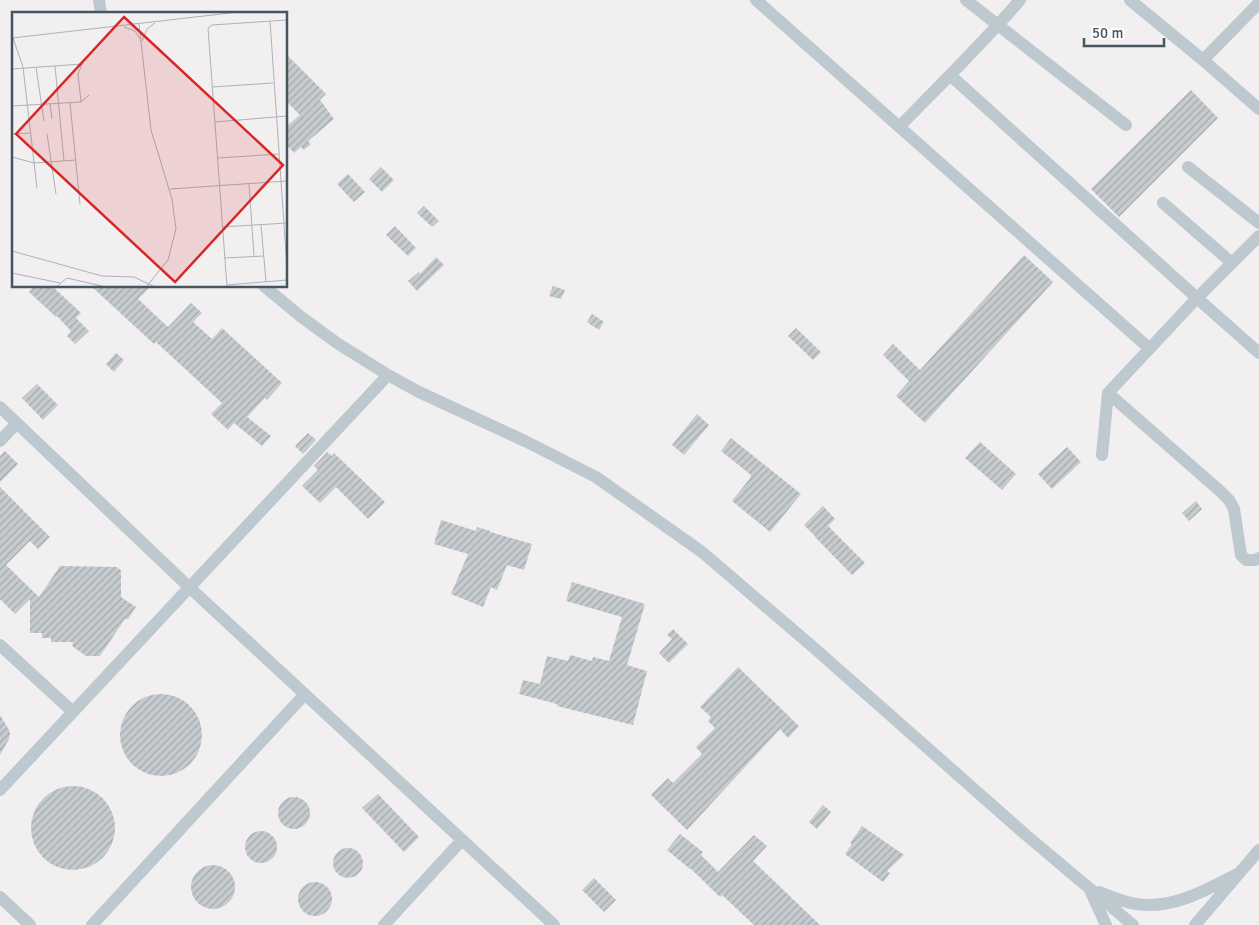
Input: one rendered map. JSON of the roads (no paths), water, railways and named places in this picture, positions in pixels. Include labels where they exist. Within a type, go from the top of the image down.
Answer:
[{"type":"lane","points":[[756,0],[1149,348]]},
{"type":"lane","points":[[966,0],[1126,125]]},
{"type":"lane","points":[[899,126],[998,26],[1020,0]]},
{"type":"lane","points":[[1130,0],[1259,109]]},
{"type":"lane","points":[[1203,60],[1259,3]]},
{"type":"lane","points":[[950,75],[1259,353]]},
{"type":"lane","points":[[1188,167],[1259,224]]},
{"type":"lane","points":[[1163,203],[1232,263]]},
{"type":"lane","points":[[1102,455],[1108,393],[1197,298],[1259,236]]},
{"type":"lane","points":[[266,288],[337,343],[388,375],[419,392],[525,441],[596,478],[702,552],[1026,835],[1133,925]]},
{"type":"lane","points":[[0,790],[388,375]]},
{"type":"lane","points":[[1108,393],[1229,500],[1234,509],[1240,555],[1246,560],[1259,558]]},
{"type":"lane","points":[[0,407],[189,587],[554,925]]},
{"type":"lane","points":[[0,441],[17,423]]},
{"type":"lane","points":[[0,645],[72,712]]},
{"type":"lane","points":[[92,925],[305,694]]},
{"type":"lane","points":[[384,925],[462,840]]},
{"type":"lane","points":[[1195,925],[1259,850]]},
{"type":"lane","points":[[1089,888],[1136,904],[1159,904],[1199,894],[1240,873]]},
{"type":"lane","points":[[1089,888],[1106,925]]},
{"type":"lane","points":[[0,897],[30,925]]}]
